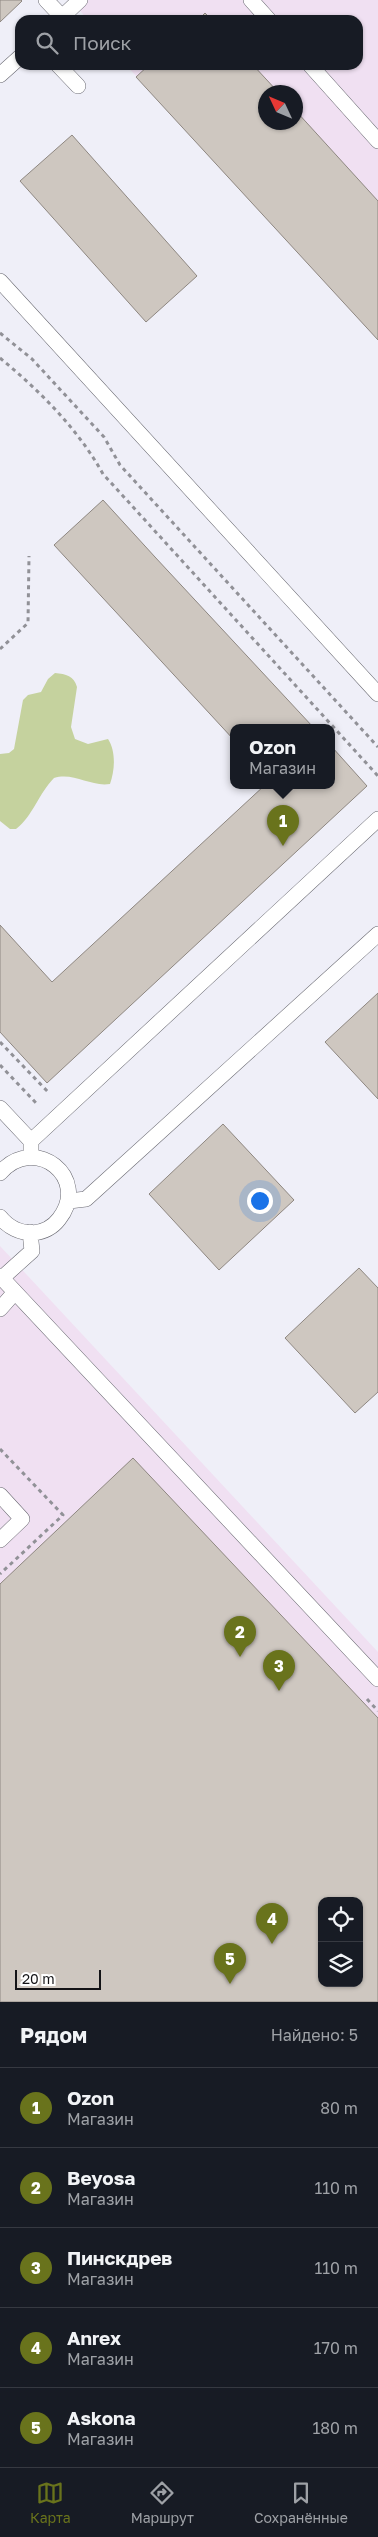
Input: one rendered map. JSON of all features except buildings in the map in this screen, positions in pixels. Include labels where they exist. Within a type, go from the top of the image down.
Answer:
[{"type":"lane","points":[[46,0],[57,15]]},
{"type":"lane","points":[[64,15],[80,0]]},
{"type":"lane","points":[[251,0],[264,15]]},
{"type":"lane","points":[[0,75],[15,62]]},
{"type":"lane","points":[[63,70],[78,86]]},
{"type":"lane","points":[[314,70],[378,141]]},
{"type":"lane","points":[[0,281],[378,694]]},
{"type":"lane","points":[[0,1173],[7,1165],[19,1159],[31,1149],[53,1121],[378,819]]},
{"type":"lane","points":[[68,1201],[86,1199],[378,934]]},
{"type":"lane","points":[[0,1108],[31,1149],[56,1165],[64,1176],[68,1188],[68,1201],[64,1213],[56,1224],[46,1230],[30,1232],[11,1227],[0,1217]]},
{"type":"lane","points":[[30,1232],[32,1251],[1,1277],[378,1679]]},
{"type":"lane","points":[[0,1308],[15,1292]]},
{"type":"lane","points":[[0,1496],[22,1519],[0,1540]]},
{"type":"path","points":[[0,333],[32,359],[104,437],[120,465],[378,747]]},
{"type":"path","points":[[0,358],[24,378],[86,445],[103,474],[331,724]]},
{"type":"path","points":[[0,649],[28,623],[29,556]]},
{"type":"path","points":[[335,729],[378,776]]},
{"type":"path","points":[[0,1042],[48,1094],[55,1087]]},
{"type":"path","points":[[0,1065],[53,1121]]},
{"type":"shaded area","points":[[71,0],[378,0],[378,340],[131,70],[363,70],[363,15],[84,15]]},
{"type":"shaded area","points":[[0,1246],[378,1652],[378,2002],[0,2002]]},
{"type":"green space","points":[[55,673],[69,676],[74,680],[77,687],[71,727],[75,739],[88,744],[108,739],[111,744],[114,761],[112,779],[110,784],[103,784],[68,777],[54,778],[22,824],[16,829],[10,829],[0,821],[0,754],[9,753],[14,749],[23,700],[28,695],[41,692],[48,679]]},
{"type":"place","name":"Ozon","points":[[283,846]]},
{"type":"place","name":"Beyosa","points":[[240,1657]]},
{"type":"place","name":"Пинскдрев","points":[[279,1691]]},
{"type":"place","name":"Anrex","points":[[272,1944]]},
{"type":"place","name":"Askona","points":[[230,1984]]}]
